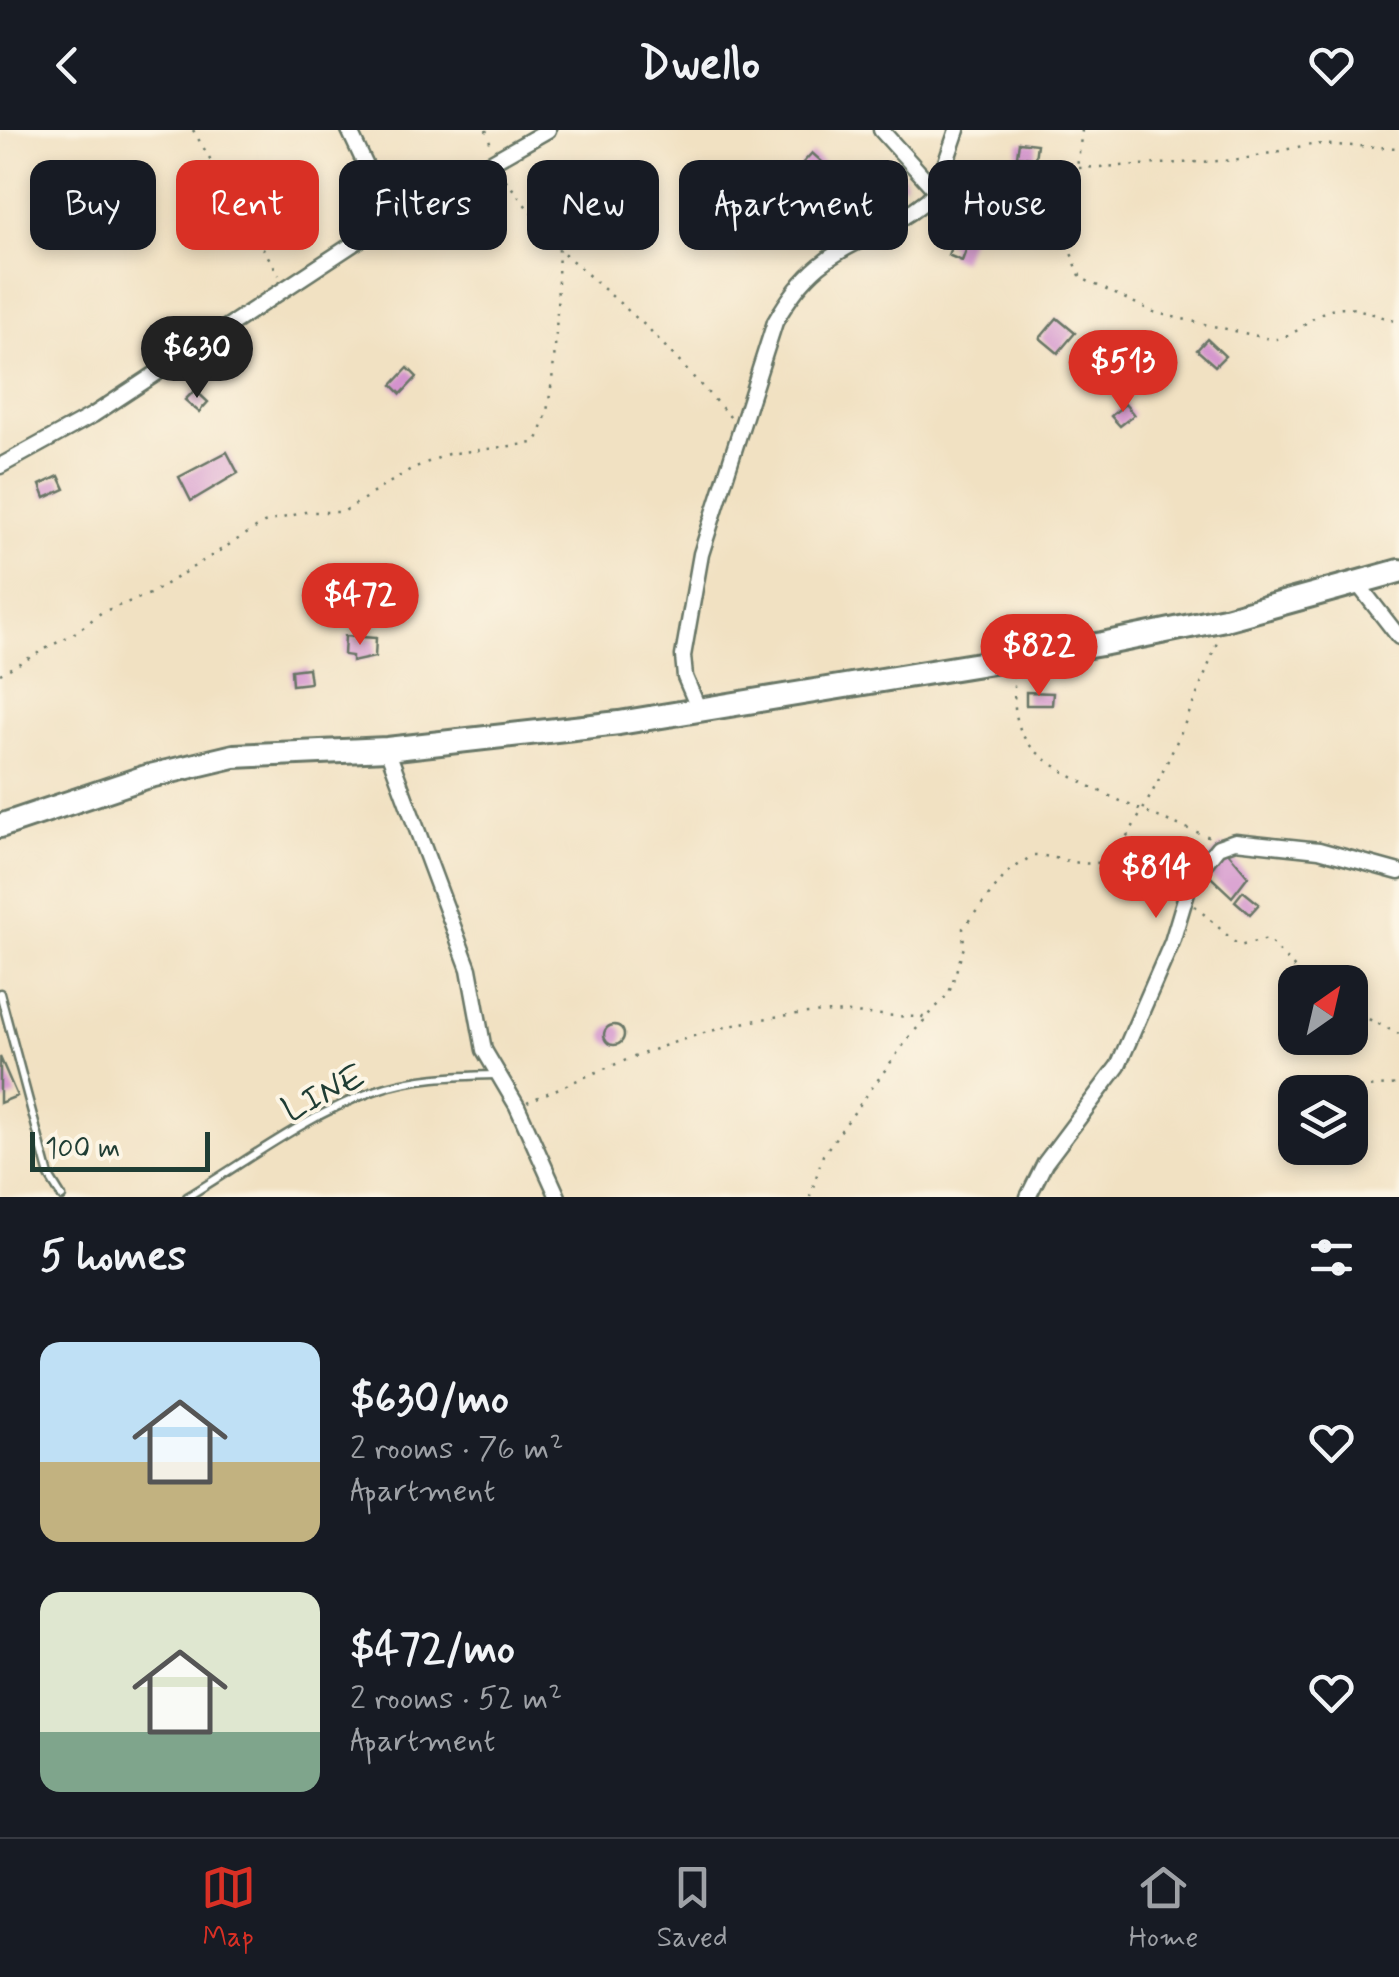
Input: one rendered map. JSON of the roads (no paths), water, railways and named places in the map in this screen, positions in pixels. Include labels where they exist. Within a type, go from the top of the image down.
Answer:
[{"type":"main road","points":[[0,826],[146,778],[234,756],[386,749],[699,710],[1015,658],[1225,618],[1399,571]]},
{"type":"street","points":[[349,130],[363,160]]},
{"type":"street","points":[[495,160],[548,130]]},
{"type":"street","points":[[882,130],[928,182]]},
{"type":"street","points":[[947,160],[957,130]]},
{"type":"street","points":[[699,710],[682,668],[701,554],[742,431],[759,362],[775,322],[797,287],[837,250],[916,209],[928,198]]},
{"type":"street","points":[[0,466],[93,415],[345,250]]},
{"type":"street","points":[[1357,583],[1399,637]]},
{"type":"street","points":[[386,749],[469,969],[484,1050],[517,1106],[558,1197]]},
{"type":"street","points":[[1028,1197],[1046,1163],[1118,1066],[1172,942],[1184,896],[1199,868],[1224,842],[1319,850],[1399,872]]},
{"type":"lane","points":[[0,993],[44,1158],[62,1197]]},
{"type":"lane","name":"LINE","points":[[187,1197],[324,1114],[376,1090],[430,1078],[496,1074]]}]
